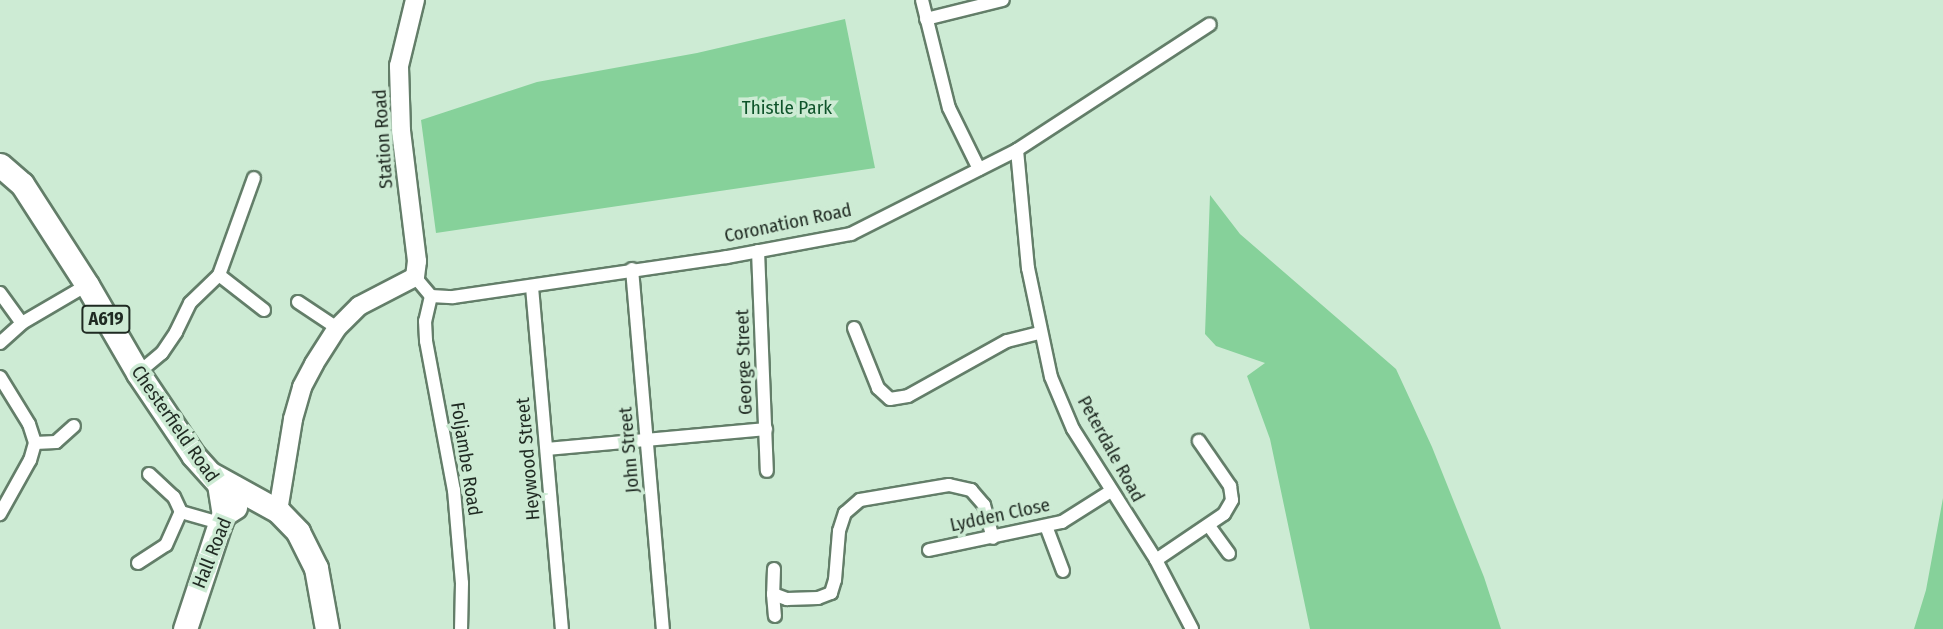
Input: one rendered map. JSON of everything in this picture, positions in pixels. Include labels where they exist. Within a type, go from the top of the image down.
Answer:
[{"type":"highway","name":"Chesterfield Road","points":[[0,165],[22,184],[87,285],[138,373],[194,455],[219,484],[222,518]]},
{"type":"highway","name":"A619","points":[[211,474],[270,507],[304,540],[313,560],[327,629]]},
{"type":"highway","name":"Hall Road","points":[[185,629],[222,518],[236,506],[270,507]]},
{"type":"main road","name":"Station Road","points":[[415,0],[400,66],[401,131],[416,261],[415,277]]},
{"type":"main road","points":[[270,507],[302,387],[337,328],[359,306],[415,277]]},
{"type":"street","points":[[922,0],[949,108],[979,169]]},
{"type":"street","points":[[926,19],[1003,0]]},
{"type":"street","name":"Coronation Road","points":[[431,296],[453,297],[532,287],[850,234],[1017,150],[1210,24]]},
{"type":"street","name":"Peterdale Road","points":[[1017,150],[1028,268],[1051,377],[1073,429],[1156,560],[1192,629]]},
{"type":"street","points":[[138,373],[162,353],[190,303],[219,275],[254,178]]},
{"type":"street","name":"George Street","points":[[758,251],[767,471]]},
{"type":"street","name":"John Street","points":[[632,269],[663,629]]},
{"type":"street","points":[[219,275],[264,310]]},
{"type":"street","points":[[415,277],[431,296]]},
{"type":"street","points":[[0,343],[22,323],[87,285]]},
{"type":"street","name":"Heywood Street","points":[[532,287],[562,629]]},
{"type":"street","points":[[0,293],[22,323]]},
{"type":"street","name":"Foljambe Road","points":[[431,296],[425,321],[426,341],[454,490],[461,570],[461,629]]},
{"type":"street","points":[[298,302],[337,328]]},
{"type":"street","points":[[854,328],[878,388],[890,400],[908,396],[1007,341],[1040,333]]},
{"type":"street","points":[[0,377],[29,424],[35,443],[30,460],[0,514]]},
{"type":"street","points":[[35,443],[56,442],[74,426]]},
{"type":"street","points":[[547,449],[766,429]]},
{"type":"street","points":[[1156,560],[1209,526],[1224,514],[1232,500],[1230,486],[1199,441]]},
{"type":"street","points":[[138,563],[166,545],[181,512],[174,497],[149,474]]},
{"type":"street","points":[[773,594],[786,599],[818,598],[831,593],[835,580],[839,531],[845,513],[860,500],[948,485],[971,490],[984,505],[993,538]]},
{"type":"street","name":"Lydden Close","points":[[929,550],[1062,522],[1111,491]]},
{"type":"street","points":[[181,512],[222,518]]},
{"type":"street","points":[[1046,526],[1063,571]]},
{"type":"street","points":[[1209,526],[1229,554]]},
{"type":"street","points":[[774,569],[775,616]]},
{"type":"green space","name":"Thistle Park","points":[[845,19],[875,168],[436,233],[421,120],[537,82],[697,53]]},
{"type":"green space","points":[[1210,195],[1240,234],[1396,369],[1432,447],[1484,577],[1501,629],[1310,629],[1270,439],[1247,376],[1265,363],[1216,346],[1205,334]]},
{"type":"green space","points":[[1943,498],[1943,629],[1914,629],[1926,590]]}]
